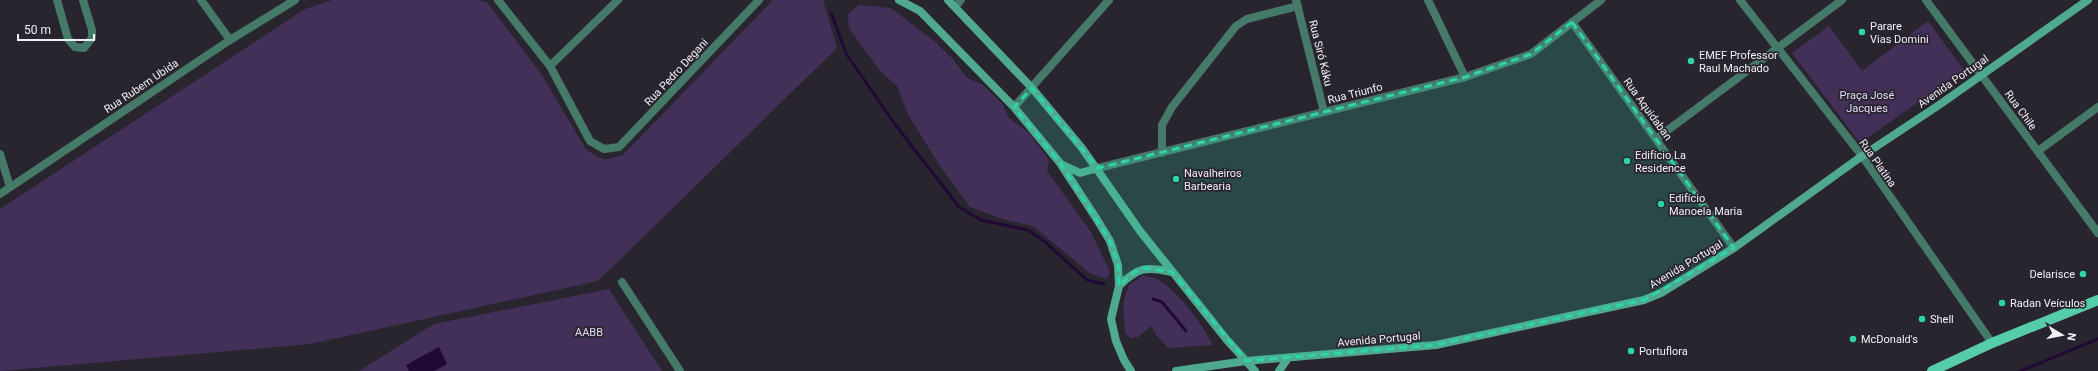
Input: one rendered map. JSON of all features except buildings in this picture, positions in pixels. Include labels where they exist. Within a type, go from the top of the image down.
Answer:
[{"type":"main road","points":[[899,0],[920,11],[1014,107],[1060,163],[1110,241],[1118,265],[1119,286],[1111,319],[1116,341],[1131,371]]},
{"type":"main road","points":[[948,0],[1032,88],[1098,168],[1140,231],[1172,272],[1255,371]]},
{"type":"main road","name":"Avenida Portugal","points":[[1176,371],[1246,361],[1436,345],[1644,300],[1661,293],[1734,248],[1862,156],[1982,75],[2088,0]]},
{"type":"main road","points":[[1060,163],[1070,170],[1080,173],[1098,168]]},
{"type":"main road","points":[[1119,286],[1132,272],[1144,268],[1156,268],[1172,272]]},
{"type":"main road","points":[[1932,371],[1992,343],[2098,300]]},
{"type":"main road","points":[[1279,371],[1288,358]]},
{"type":"street","points":[[57,0],[68,39],[75,47],[84,48],[92,38],[92,30],[83,0]]},
{"type":"street","points":[[201,0],[230,40]]},
{"type":"street","name":"Rua Rubem Ubida","points":[[0,194],[230,40],[296,0]]},
{"type":"street","points":[[498,0],[550,66],[618,0]]},
{"type":"street","name":"Rua Pedro Degani","points":[[550,66],[590,141],[604,149],[620,147],[759,0]]},
{"type":"street","points":[[955,7],[961,0]]},
{"type":"street","points":[[1014,107],[1109,0]]},
{"type":"street","points":[[1428,0],[1465,77]]},
{"type":"street","name":"Rua Triunfo","points":[[1098,168],[1465,77],[1531,54],[1600,0]]},
{"type":"street","name":"Rua Platina","points":[[1740,0],[1862,156],[1992,343]]},
{"type":"street","points":[[1656,139],[1842,0]]},
{"type":"street","name":"Rua Chile","points":[[1926,0],[2097,229]]},
{"type":"street","points":[[1162,153],[1162,125],[1172,107],[1236,26],[1247,19],[1297,3]]},
{"type":"street","name":"Rua Siró Káku","points":[[1297,3],[1324,112]]},
{"type":"street","name":"Rua Aquidaban","points":[[1572,22],[1734,248]]},
{"type":"street","points":[[2038,151],[2098,107]]},
{"type":"street","points":[[0,154],[10,187]]},
{"type":"street","points":[[622,282],[680,371]]},
{"type":"highlighted area","points":[[1572,22],[1734,248],[1644,300],[1436,345],[1246,361],[1172,272],[1144,268],[1133,273],[1119,286],[1118,265],[1110,241],[1060,163],[1014,107],[1032,88],[1098,168],[1465,77],[1531,54]]},
{"type":"green space","points":[[332,0],[478,0],[487,2],[542,75],[585,148],[596,156],[604,159],[624,154],[773,0],[823,0],[837,48],[598,281],[310,344],[0,371],[0,209],[305,9]]},
{"type":"green space","points":[[859,5],[891,8],[934,41],[952,58],[967,78],[983,85],[1002,103],[1009,118],[1029,133],[1049,160],[1047,171],[1091,232],[1110,272],[1107,279],[1091,274],[1033,226],[1005,220],[970,207],[940,166],[909,116],[897,86],[880,71],[849,28],[848,14]]},
{"type":"green space","name":"Praça José Jacques","points":[[1928,21],[1964,70],[1860,143],[1792,53],[1829,26],[1862,71]]},
{"type":"green space","points":[[1143,275],[1158,280],[1176,294],[1203,327],[1213,345],[1168,348],[1156,335],[1151,326],[1138,337],[1131,338],[1125,333],[1123,303],[1129,285]]},
{"type":"green space","name":"AABB","points":[[609,289],[662,371],[359,371],[434,324]]},
{"type":"shaded area","points":[[439,347],[447,364],[434,371],[409,371],[406,365]]},
{"type":"waterway","points":[[831,13],[847,55],[894,123],[959,207],[981,220],[1028,230],[1044,241],[1087,280],[1104,284]]},
{"type":"waterway","points":[[1153,299],[1162,302],[1186,331]]},
{"type":"waterway","points":[[2021,371],[2098,339]]},
{"type":"place","name":"Parare Vias Domini","points":[[1862,32]]},
{"type":"place","name":"EMEF Professor Raul Machado","points":[[1691,61]]},
{"type":"place","name":"Edifício La Residence","points":[[1627,161]]},
{"type":"place","name":"Navalheiros Barbearia","points":[[1176,179]]},
{"type":"place","name":"Edifício Manoela Maria","points":[[1661,204]]},
{"type":"place","name":"Delarisce","points":[[2083,274]]},
{"type":"place","name":"Radan Veículos","points":[[2002,303]]},
{"type":"place","name":"Shell","points":[[1922,319]]},
{"type":"place","name":"McDonald's","points":[[1853,339]]},
{"type":"place","name":"Portuflora","points":[[1631,351]]}]
